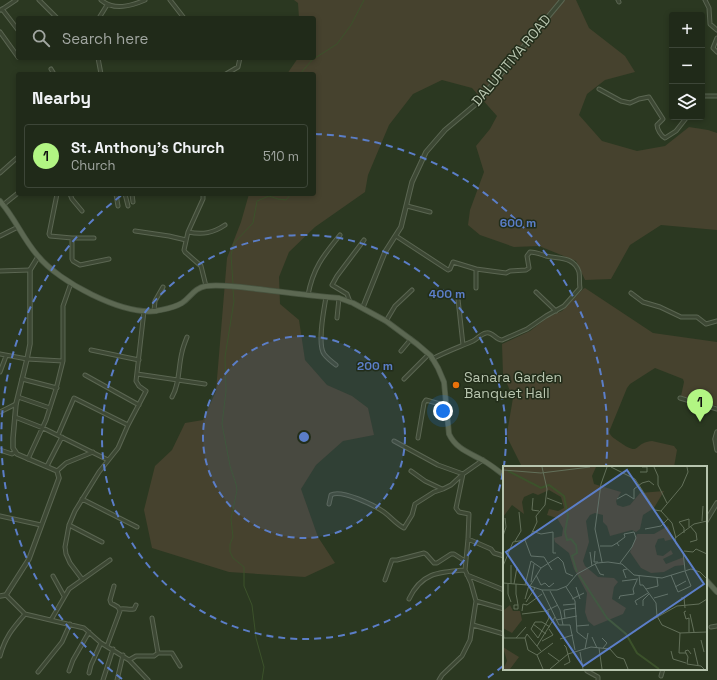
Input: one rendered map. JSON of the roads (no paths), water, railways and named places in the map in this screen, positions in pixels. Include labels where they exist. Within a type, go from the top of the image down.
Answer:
[{"type":"main road","points":[[1,203],[19,227],[38,257],[71,283],[85,291],[124,308],[154,311],[176,306],[185,301],[195,290],[206,286],[226,285],[339,298],[362,307],[386,321],[411,339],[428,354],[444,382],[449,434],[453,441],[459,447],[483,460],[503,474]]},
{"type":"main road","points":[[707,581],[717,592]]},
{"type":"street","points":[[16,0],[1,10],[16,28]]},
{"type":"street","points":[[39,0],[55,16]]},
{"type":"street","points":[[101,0],[107,5],[128,6],[145,0]]},
{"type":"street","points":[[170,0],[182,16]]},
{"type":"street","name":"DALUPITIYA ROAD","points":[[362,307],[385,252],[401,228],[412,182],[426,152],[449,126],[476,104],[562,0]]},
{"type":"street","points":[[705,0],[709,8],[710,24],[717,30]]},
{"type":"street","points":[[100,16],[107,5]]},
{"type":"street","points":[[0,32],[16,53]]},
{"type":"street","points":[[717,38],[713,48],[717,52]]},
{"type":"street","points":[[98,60],[100,72]]},
{"type":"street","points":[[229,72],[238,67],[240,60]]},
{"type":"street","points":[[599,89],[621,101],[630,103],[649,97],[663,118],[657,127],[665,138],[676,131],[685,120]]},
{"type":"street","points":[[705,96],[717,96]]},
{"type":"street","points":[[0,173],[16,159]]},
{"type":"street","points":[[1,203],[16,194]]},
{"type":"street","points":[[57,196],[49,234],[52,237],[94,238]]},
{"type":"street","points":[[71,196],[82,211]]},
{"type":"street","points":[[116,196],[118,206]]},
{"type":"street","points":[[126,196],[128,206]]},
{"type":"street","points":[[132,196],[133,202]]},
{"type":"street","points":[[203,196],[188,232],[185,252],[201,266],[206,286]]},
{"type":"street","points":[[407,206],[430,212]]},
{"type":"street","points":[[188,232],[207,234],[225,225]]},
{"type":"street","points":[[0,236],[19,227]]},
{"type":"street","points":[[135,231],[186,240]]},
{"type":"street","points":[[308,295],[311,280],[319,262],[340,235]]},
{"type":"street","points":[[396,236],[448,270],[450,270],[453,262],[476,269],[506,273],[510,271],[526,270],[529,268],[527,256],[530,252],[547,256],[561,257],[572,262],[579,271],[580,288],[564,306],[527,329],[502,340],[498,340],[489,333],[486,333],[432,359]]},
{"type":"street","points":[[72,238],[72,259],[77,264],[80,265],[109,259]]},
{"type":"street","points":[[350,302],[347,294],[332,285],[364,240]]},
{"type":"street","points":[[15,452],[13,438],[16,404],[28,359],[30,344],[30,270],[38,257]]},
{"type":"street","points":[[476,269],[476,288]]},
{"type":"street","points":[[0,271],[30,270]]},
{"type":"street","points":[[28,459],[43,428],[57,388],[63,361],[63,306],[71,283]]},
{"type":"street","points":[[154,311],[155,301],[162,287]]},
{"type":"street","points":[[386,321],[395,306],[412,290]]},
{"type":"street","points":[[536,292],[556,311]]},
{"type":"street","points":[[631,294],[643,302],[660,307],[681,317],[697,317],[706,324],[717,321]]},
{"type":"street","points":[[326,297],[321,334],[323,351],[324,354],[336,365]]},
{"type":"street","points":[[337,318],[339,298]]},
{"type":"street","points":[[458,299],[463,345]]},
{"type":"street","points":[[82,579],[70,563],[66,554],[65,547],[69,525],[99,472],[118,448],[146,391],[139,386],[136,381],[144,311]]},
{"type":"street","points":[[172,397],[176,390],[182,353],[187,337]]},
{"type":"street","points":[[401,352],[411,339]]},
{"type":"street","points":[[91,350],[139,360]]},
{"type":"street","points":[[0,354],[28,359],[63,361]]},
{"type":"street","points":[[404,378],[428,354]]},
{"type":"street","points":[[0,372],[6,356]]},
{"type":"street","points":[[137,374],[205,384]]},
{"type":"street","points":[[85,375],[139,405]]},
{"type":"street","points":[[22,379],[57,388]]},
{"type":"street","points":[[18,397],[50,408]]},
{"type":"street","points":[[47,466],[74,398],[128,425]]},
{"type":"street","points":[[680,398],[717,409]]},
{"type":"street","points":[[418,438],[424,403],[426,400],[447,406]]},
{"type":"street","points":[[0,412],[16,404]]},
{"type":"street","points":[[15,417],[43,428],[108,460]]},
{"type":"street","points":[[717,432],[715,439],[717,450]]},
{"type":"street","points":[[394,441],[438,465],[463,474]]},
{"type":"street","points":[[0,450],[12,454],[15,452],[28,459],[47,466],[57,471],[59,478],[29,559],[6,595],[0,596]]},
{"type":"street","points":[[57,471],[66,463],[93,452]]},
{"type":"street","points":[[329,504],[331,495],[334,493],[342,493],[384,512],[404,528],[412,515],[415,504],[434,492],[443,489],[483,460]]},
{"type":"street","points":[[411,471],[437,488],[443,489]]},
{"type":"street","points":[[439,680],[442,675],[462,656],[466,649],[470,640],[476,602],[471,583],[465,570],[469,514],[459,512],[456,508],[463,474]]},
{"type":"street","points":[[82,500],[137,527]]},
{"type":"street","points":[[707,519],[717,503]]},
{"type":"street","points":[[0,516],[41,525]]},
{"type":"street","points":[[69,525],[102,542]]},
{"type":"street","points":[[468,539],[491,549],[494,553],[503,556]]},
{"type":"street","points":[[385,580],[392,560],[424,553],[434,563],[437,563],[451,554],[454,554],[465,561]]},
{"type":"street","points":[[51,620],[69,589],[110,560]]},
{"type":"street","points":[[409,599],[418,583],[428,576],[440,572],[465,570]]},
{"type":"street","points":[[467,575],[503,590]]},
{"type":"street","points":[[53,576],[64,596]]},
{"type":"street","points":[[114,586],[110,603],[120,609],[124,608],[131,610],[134,609],[136,605]]},
{"type":"street","points":[[6,595],[25,614],[84,628],[101,643],[123,655],[148,680]]},
{"type":"street","points":[[476,602],[503,609]]},
{"type":"street","points":[[107,646],[120,609]]},
{"type":"street","points":[[0,656],[3,644],[9,632],[25,614]]},
{"type":"street","points":[[152,618],[158,653]]},
{"type":"street","points":[[38,672],[62,642],[70,624]]},
{"type":"street","points":[[473,625],[503,634]]},
{"type":"street","points":[[710,627],[717,626]]},
{"type":"street","points":[[69,671],[73,660],[89,632]]},
{"type":"street","points":[[89,674],[91,665],[101,643]]},
{"type":"street","points":[[103,680],[113,650]]},
{"type":"street","points":[[129,660],[136,656],[154,656],[158,653],[172,653],[180,666]]},
{"type":"street","points":[[117,680],[123,655]]},
{"type":"street","points":[[661,676],[662,670]]},
{"type":"street","points":[[587,671],[598,677],[598,680]]},
{"type":"waterway","points":[[316,57],[337,44],[351,25],[364,0]]},
{"type":"waterway","points":[[302,72],[312,60]]},
{"type":"waterway","points":[[233,284],[231,255],[234,243],[253,223],[257,201],[269,196]]},
{"type":"waterway","points":[[269,196],[286,200],[289,196]]},
{"type":"waterway","points":[[233,289],[234,301],[225,357],[226,391],[222,424],[230,466],[237,490],[231,519],[233,537],[230,544],[230,552],[233,558],[244,567],[244,586],[252,605],[256,638],[264,667],[262,680]]},
{"type":"place","name":"Sanara Garden Banquet Hall","points":[[456,385]]},
{"type":"place","name":"St. Anthony's Church","points":[[700,422]]}]
